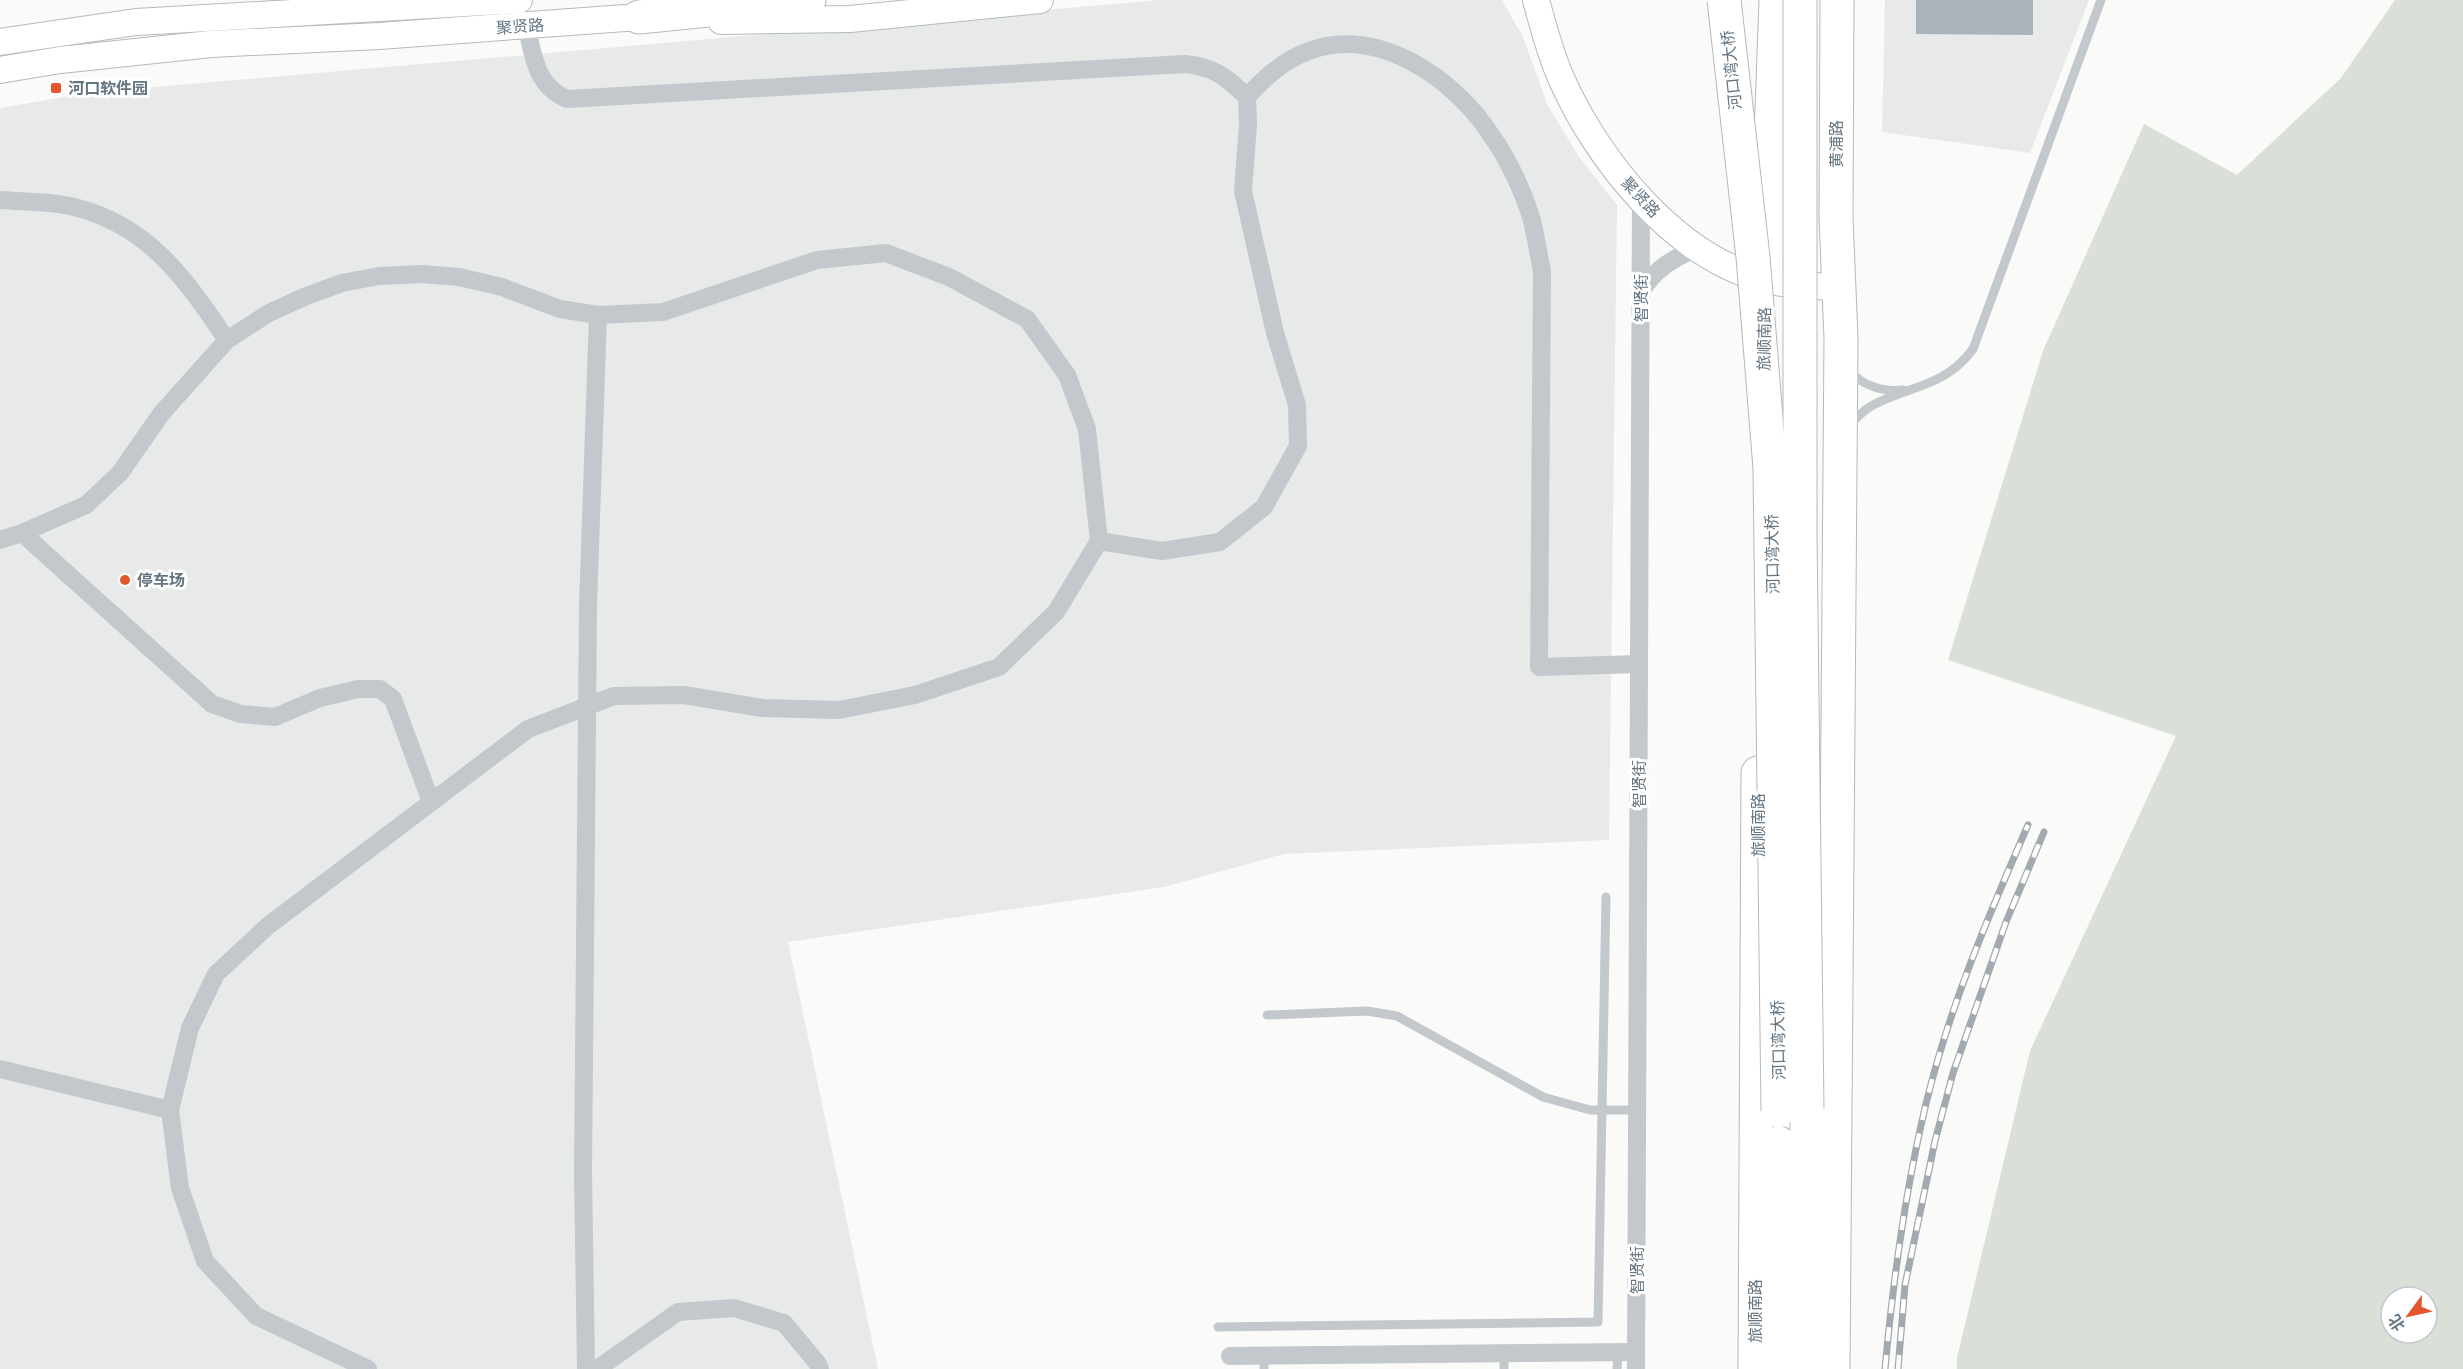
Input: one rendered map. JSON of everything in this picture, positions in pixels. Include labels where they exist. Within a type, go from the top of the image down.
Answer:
[{"type":"highway","points":[[639,17],[809,0]]},
{"type":"highway","name":"河口湾大桥","points":[[1724,0],[1753,258],[1770,468],[1793,1110]]},
{"type":"highway","points":[[1765,280],[1776,0]]},
{"type":"highway","name":"河口湾大桥","points":[[1793,1110],[1800,543],[1800,0]]},
{"type":"highway","name":"黄浦路","points":[[1837,0],[1836,218],[1839,287]]},
{"type":"highway","name":"旅顺南路","points":[[1755,1369],[1759,654],[1765,280]]},
{"type":"highway","points":[[1833,1369],[1841,354],[1839,287]]},
{"type":"highway","points":[[1780,1369],[1793,1110]]},
{"type":"highway","points":[[1793,1110],[1806,1369]]},
{"type":"main road","name":"聚贤路","points":[[0,42],[136,22],[519,0]]},
{"type":"main road","name":"聚贤路","points":[[0,70],[60,60],[211,44],[379,36],[639,17],[767,22],[850,19],[1040,0]]},
{"type":"main road","name":"聚贤路","points":[[1536,0],[1561,78],[1583,122],[1611,163],[1641,199],[1670,227],[1697,248],[1729,267],[1765,280],[1803,286],[1839,287]]},
{"type":"street","points":[[526,26],[536,66],[544,83],[555,93],[567,99],[1185,64],[1203,66],[1221,73],[1247,97]]},
{"type":"street","points":[[1099,541],[1162,551],[1220,542],[1264,507],[1298,446],[1297,405],[1275,333],[1243,191],[1248,124],[1247,97],[1265,77],[1288,60],[1310,50],[1335,45],[1364,45],[1396,54],[1432,75],[1463,100],[1491,134],[1514,174],[1531,217],[1542,271],[1539,668],[1639,664]]},
{"type":"street","name":"智贤街","points":[[1636,1361],[1641,199]]},
{"type":"street","points":[[0,200],[74,207],[104,217],[134,234],[163,256],[186,281],[227,340]]},
{"type":"street","points":[[1641,292],[1648,279],[1657,271],[1670,261],[1697,248]]},
{"type":"street","points":[[0,540],[22,533],[86,505],[120,473],[161,414],[227,340],[269,313],[304,297],[342,283],[379,276],[421,274],[459,277],[502,287],[560,309],[598,315],[663,312],[817,260],[886,253],[949,277],[1028,319],[1067,375],[1087,429],[1099,541],[1056,612],[999,666],[915,695],[839,710],[762,708],[684,695],[614,696],[528,729],[269,926],[216,974],[190,1028],[170,1110],[180,1188],[205,1261],[256,1316],[368,1369]]},
{"type":"street","points":[[586,1369],[583,1172],[588,606],[598,315]]},
{"type":"street","points":[[22,533],[212,704],[241,714],[275,717],[320,698],[358,688],[380,689],[393,699],[431,802]]},
{"type":"street","points":[[0,1069],[170,1110]]},
{"type":"street","points":[[597,1369],[678,1312],[734,1308],[783,1323],[820,1369]]},
{"type":"street","points":[[1230,1356],[1264,1363],[1388,1358],[1636,1361]]},
{"type":"lane","points":[[1840,444],[1847,427],[1860,414],[1873,405],[1950,374],[1973,350],[2101,0]]},
{"type":"lane","points":[[1841,354],[1851,372],[1877,389],[1895,391],[1914,389]]},
{"type":"lane","points":[[1218,1327],[1598,1322],[1606,897]]},
{"type":"lane","points":[[1267,1015],[1367,1011],[1397,1016],[1543,1097],[1590,1110],[1637,1110]]},
{"type":"shaded area","points":[[1159,0],[1502,0],[1523,37],[1547,104],[1579,157],[1617,205],[1609,840],[1284,854],[1164,887],[788,942],[878,1369],[0,1369],[0,108],[87,93]]},
{"type":"shaded area","points":[[1885,0],[2089,0],[2030,153],[1882,132]]},
{"type":"shaded area","points":[[2395,0],[2463,0],[2463,1369],[1957,1369],[1957,1358],[2030,1051],[2176,736],[1948,660],[2043,351],[2144,124],[2237,175],[2341,78]]},
{"type":"building","points":[[1916,0],[2033,0],[2033,35],[1916,34]]},
{"type":"railway","points":[[1885,1369],[1906,1205],[1934,1071],[1970,964],[2028,825]]},
{"type":"railway","points":[[1898,1369],[1905,1285],[1935,1141],[1953,1073],[2006,922],[2044,832]]},
{"type":"place","name":"河口软件园","points":[[56,88]]},
{"type":"place","name":"停车场","points":[[125,580]]}]
